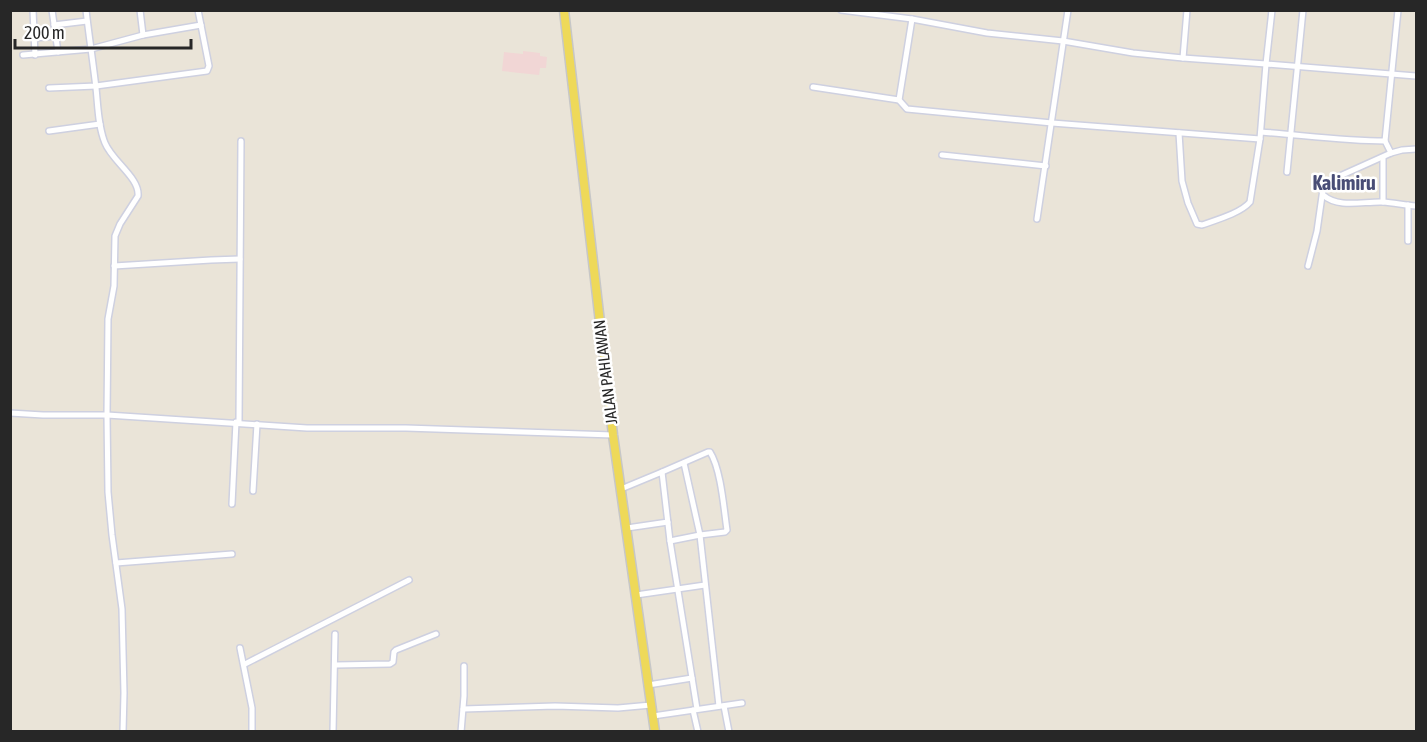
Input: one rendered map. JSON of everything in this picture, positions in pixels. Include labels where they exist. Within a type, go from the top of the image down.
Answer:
[{"type":"main road","name":"JALAN PAHLAWAN","points":[[564,10],[613,435],[655,732]]},
{"type":"street","points":[[33,10],[35,54]]},
{"type":"street","points":[[52,10],[58,52]]},
{"type":"street","points":[[86,10],[100,124],[105,143],[112,156],[135,182],[139,193],[115,236],[114,286],[108,319],[106,415],[108,492],[122,609],[123,732]]},
{"type":"street","points":[[140,10],[143,35]]},
{"type":"street","points":[[49,88],[96,86],[207,71],[209,66],[198,10]]},
{"type":"street","points":[[841,10],[1133,53],[1416,76]]},
{"type":"street","points":[[1037,219],[1068,10]]},
{"type":"street","points":[[1183,58],[1187,10]]},
{"type":"street","points":[[1179,133],[1182,181],[1197,224],[1203,225],[1248,206],[1260,135],[1272,10]]},
{"type":"street","points":[[1287,172],[1304,10]]},
{"type":"street","points":[[1391,153],[1385,141],[1398,10]]},
{"type":"street","points":[[899,100],[912,19]]},
{"type":"street","points":[[54,25],[87,21]]},
{"type":"street","points":[[23,55],[91,49],[143,35],[201,25]]},
{"type":"street","points":[[34,38],[56,36]]},
{"type":"street","points":[[813,87],[899,100],[907,109],[1052,123],[1179,133],[1291,134],[1355,141],[1385,141]]},
{"type":"street","points":[[49,131],[100,124]]},
{"type":"street","points":[[232,504],[238,423],[241,141]]},
{"type":"street","points":[[1308,266],[1325,184],[1342,174],[1391,153],[1416,149]]},
{"type":"street","points":[[942,155],[1046,166]]},
{"type":"street","points":[[1383,158],[1383,202]]},
{"type":"street","points":[[1323,195],[1327,199],[1340,203],[1383,202],[1416,206]]},
{"type":"street","points":[[1408,205],[1408,241]]},
{"type":"street","points":[[114,266],[240,259]]},
{"type":"street","points":[[10,413],[106,415],[307,428],[405,428],[613,435]]},
{"type":"street","points":[[253,491],[257,424]]},
{"type":"street","points":[[621,489],[710,452],[719,480],[727,531],[670,541]]},
{"type":"street","points":[[684,463],[700,535],[722,706],[729,732]]},
{"type":"street","points":[[662,472],[698,732]]},
{"type":"street","points":[[627,528],[668,522]]},
{"type":"street","points":[[116,563],[232,554]]},
{"type":"street","points":[[244,664],[409,580]]},
{"type":"street","points":[[636,595],[705,585]]},
{"type":"street","points":[[333,732],[335,634]]},
{"type":"street","points":[[336,665],[390,664],[393,662],[396,650],[436,634]]},
{"type":"street","points":[[240,648],[252,708],[252,732]]},
{"type":"street","points":[[461,732],[464,666]]},
{"type":"street","points":[[648,685],[692,678]]},
{"type":"street","points":[[653,716],[742,703]]},
{"type":"street","points":[[463,709],[555,706],[618,708],[651,705]]},
{"type":"shaded area","points":[[523,51],[540,53],[540,56],[547,57],[546,68],[540,68],[539,75],[502,71],[504,52],[523,54]]},
{"type":"district","name":"Kalimiru","points":[[1344,182]]}]
